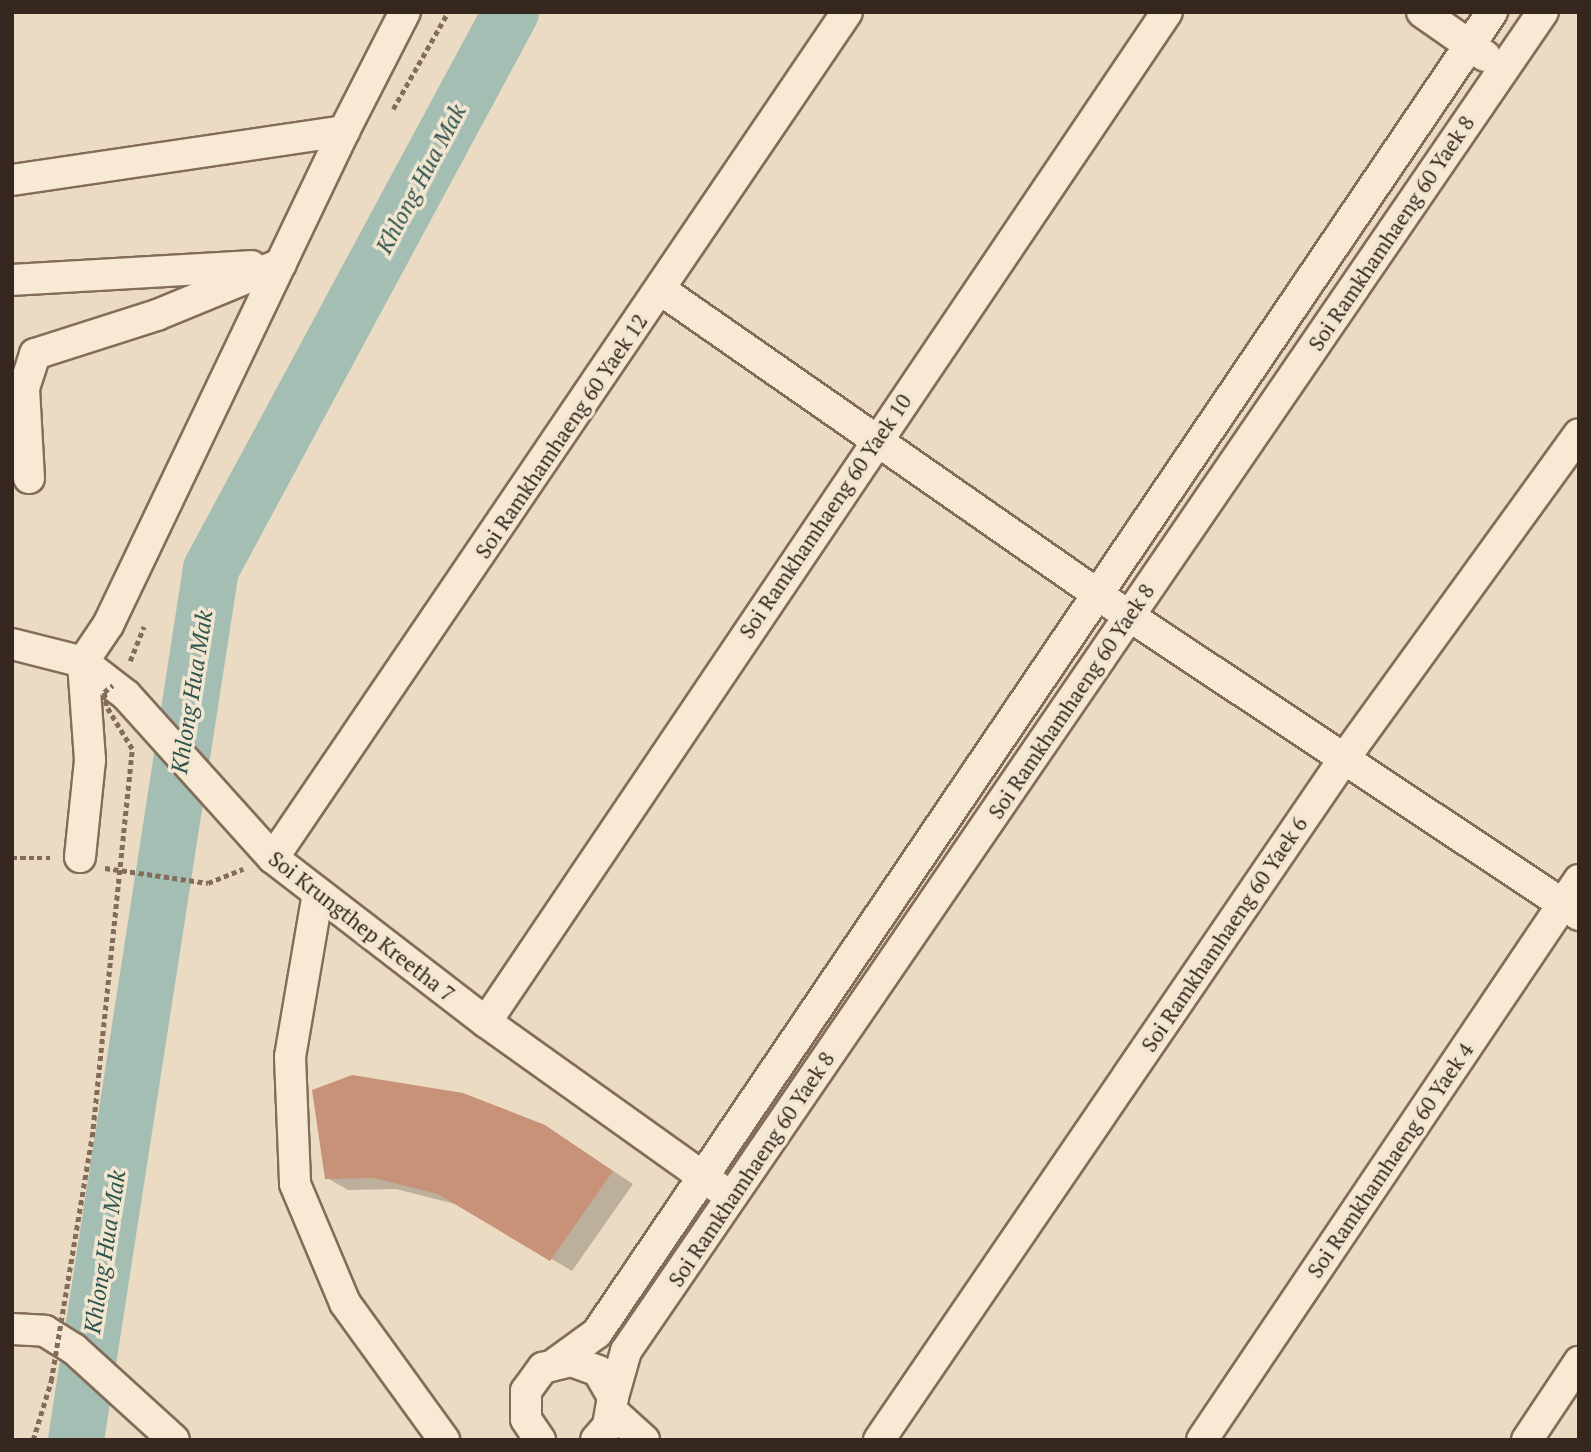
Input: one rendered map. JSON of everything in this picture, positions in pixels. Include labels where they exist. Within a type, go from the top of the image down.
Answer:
[{"type":"street","points":[[80,858],[90,760],[83,662],[108,625],[344,131],[405,12]]},
{"type":"street","name":"Soi Ramkhamhaeng 60 Yaek 12","points":[[273,858],[661,290],[847,12]]},
{"type":"street","name":"Soi Ramkhamhaeng 60 Yaek 10","points":[[486,1023],[877,438],[1167,12]]},
{"type":"street","points":[[1422,12],[1504,69]]},
{"type":"street","name":"Soi Ramkhamhaeng 60 Yaek 8","points":[[530,1433],[526,1391],[557,1362],[597,1333],[1492,12]]},
{"type":"street","name":"Soi Ramkhamhaeng 60 Yaek 8","points":[[596,1440],[613,1404],[626,1351],[1543,12]]},
{"type":"street","points":[[12,180],[344,131]]},
{"type":"street","points":[[12,280],[281,264]]},
{"type":"street","points":[[29,478],[24,387],[35,354],[157,315],[281,264]]},
{"type":"street","points":[[661,290],[1130,616],[1573,900]]},
{"type":"street","points":[[1286,316],[1320,338]]},
{"type":"street","name":"Soi Ramkhamhaeng 60 Yaek 6","points":[[879,1440],[1346,756],[1579,434]]},
{"type":"street","name":"Soi Krungthep Kreetha 7","points":[[12,643],[83,662],[120,690],[273,858],[486,1023],[702,1178],[732,1196]]},
{"type":"street","points":[[318,893],[290,1058],[295,1184],[345,1303],[444,1440]]},
{"type":"street","points":[[891,900],[923,918]]},
{"type":"street","name":"Soi Ramkhamhaeng 60 Yaek 4","points":[[1202,1440],[1573,900]]},
{"type":"street","points":[[12,1329],[45,1331],[67,1344],[128,1403],[174,1440]]},
{"type":"street","points":[[557,1362],[598,1371],[613,1404],[644,1440]]},
{"type":"street","points":[[1527,1440],[1579,1362]]},
{"type":"path","points":[[33,1440],[67,1344],[92,1137],[132,744],[106,706],[104,692],[120,690]]},
{"type":"path","points":[[118,874],[208,883]]},
{"type":"building","points":[[352,1075],[463,1093],[545,1125],[613,1171],[550,1261],[438,1194],[374,1178],[325,1179],[312,1090]]},
{"type":"waterway","name":"Khlong Hua Mak","points":[[76,1440],[211,569],[511,12]]}]
